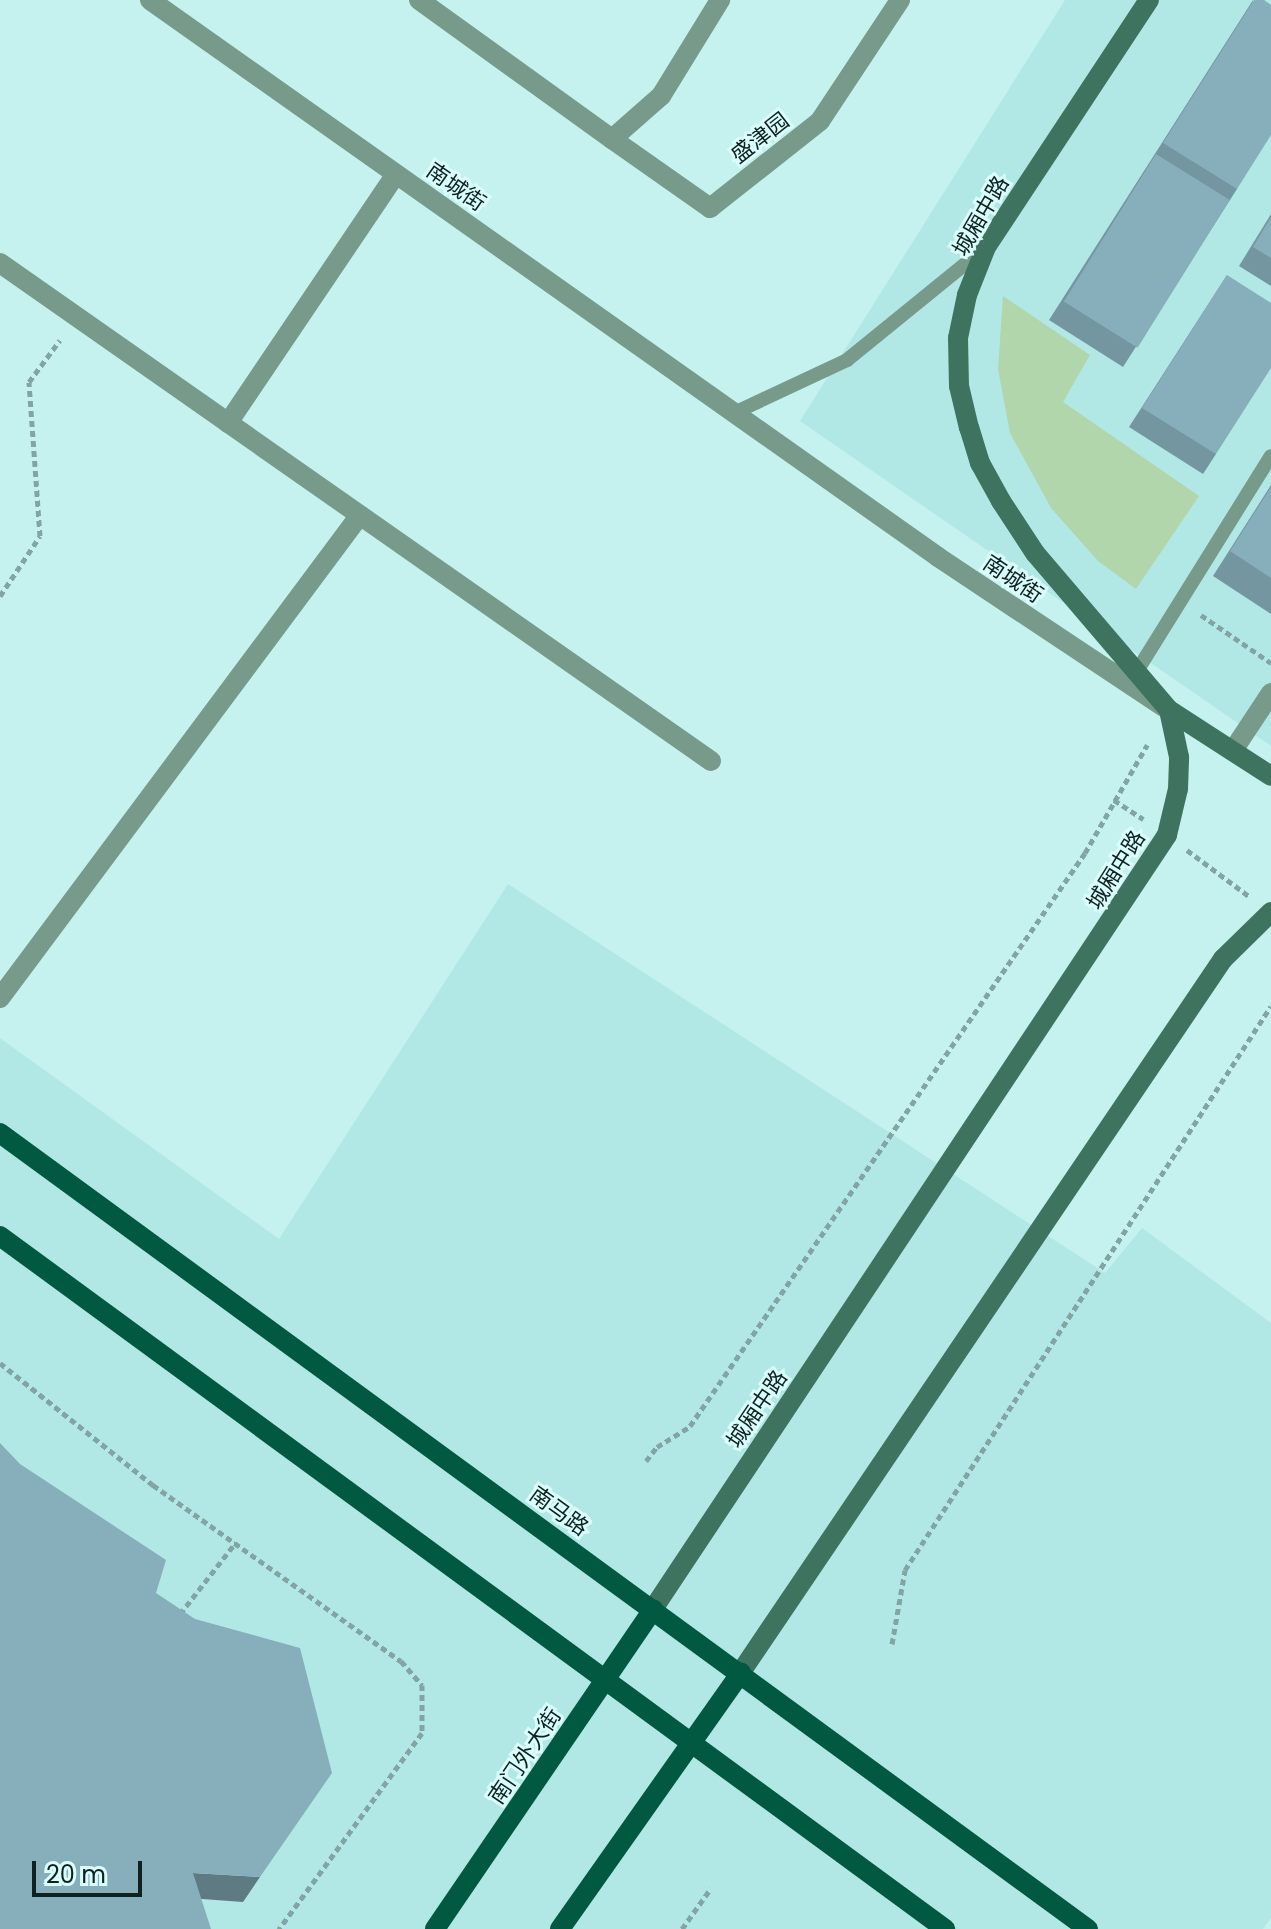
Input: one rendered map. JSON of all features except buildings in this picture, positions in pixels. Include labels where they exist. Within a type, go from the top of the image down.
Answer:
[{"type":"main road","name":"城厢中路","points":[[653,1609],[1167,835],[1179,757],[1169,710],[1035,553],[980,463],[959,386],[958,338],[967,295],[986,247],[1149,0]]},
{"type":"main road","name":"南城街","points":[[1169,710],[1234,749],[1271,776]]},
{"type":"main road","points":[[560,1929],[741,1672],[1223,959],[1271,912]]},
{"type":"main road","name":"南马路","points":[[0,1133],[741,1672],[1088,1929]]},
{"type":"main road","points":[[0,1236],[945,1929]]},
{"type":"main road","name":"南门外大街","points":[[435,1929],[653,1609]]},
{"type":"street","name":"南城街","points":[[150,0],[734,413],[1169,710]]},
{"type":"street","name":"盛津园","points":[[419,0],[710,208],[820,121],[900,0]]},
{"type":"street","points":[[612,139],[661,96],[720,0]]},
{"type":"street","points":[[228,423],[396,174]]},
{"type":"street","points":[[0,263],[711,761]]},
{"type":"street","points":[[0,998],[360,515]]},
{"type":"street","points":[[1234,749],[1271,693]]},
{"type":"lane","points":[[734,413],[847,360],[986,247]]},
{"type":"lane","points":[[1137,671],[1271,456]]},
{"type":"path","points":[[0,596],[40,536],[29,382],[77,317]]},
{"type":"path","points":[[1180,600],[1271,663]]},
{"type":"path","points":[[646,1461],[657,1447],[690,1426],[1085,853],[1169,710]]},
{"type":"path","points":[[1114,800],[1271,912]]},
{"type":"path","points":[[892,1644],[905,1570],[1271,1006]]},
{"type":"path","points":[[0,1363],[153,1485],[401,1661],[422,1685],[422,1733],[279,1929]]},
{"type":"path","points":[[173,1623],[236,1542]]},
{"type":"path","points":[[682,1929],[711,1888]]},
{"type":"shaded area","points":[[1065,0],[1271,0],[1271,746],[800,421]]},
{"type":"shaded area","points":[[508,884],[1105,1273],[1142,1228],[1271,1323],[1271,1918],[1263,1929],[0,1929],[0,1038],[279,1239]]},
{"type":"green space","points":[[1003,296],[1090,355],[1063,402],[1199,496],[1136,589],[1098,561],[1051,508],[1010,433],[998,369]]}]
